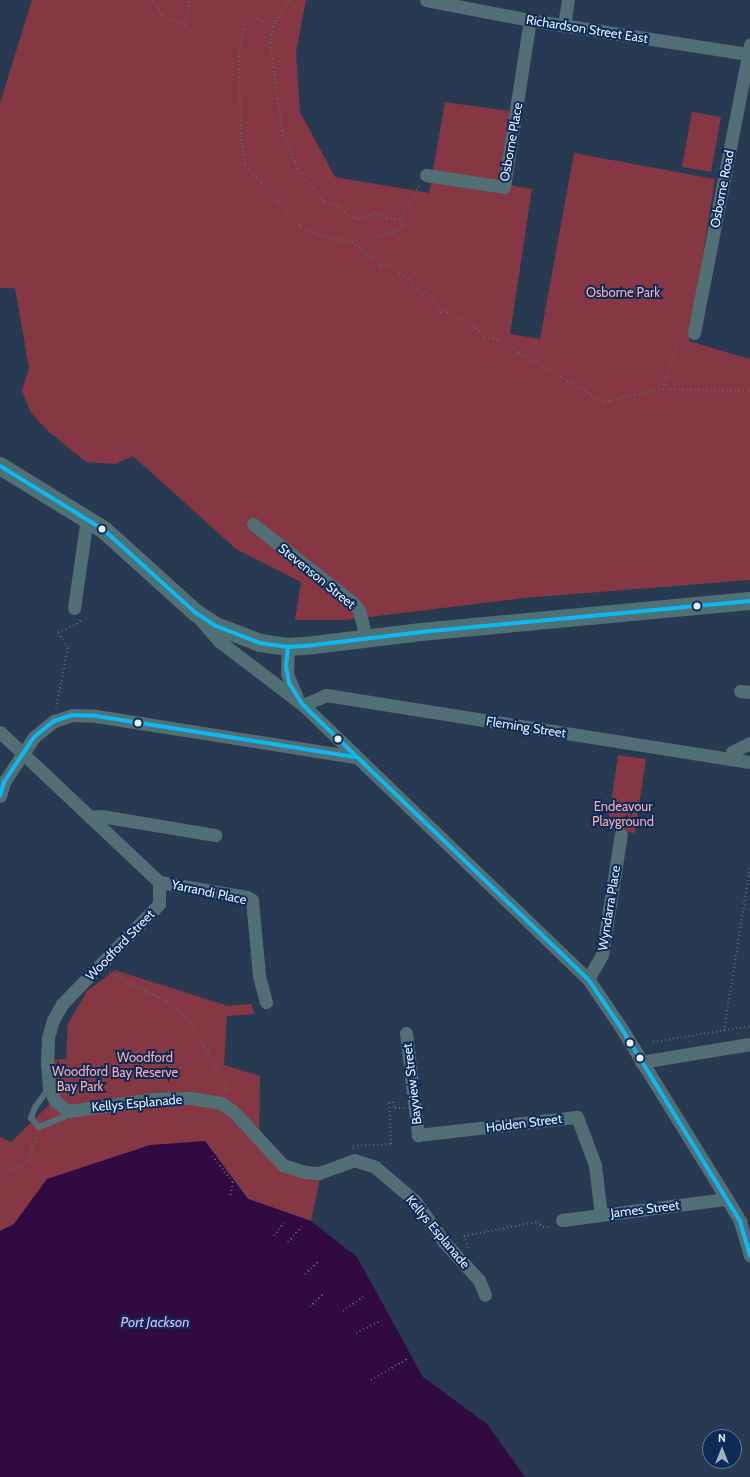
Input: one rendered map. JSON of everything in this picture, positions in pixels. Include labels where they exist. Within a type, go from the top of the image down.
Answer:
[{"type":"main road","points":[[0,466],[87,518],[126,549],[173,595],[196,614],[241,638],[288,647],[366,638],[750,601]]},
{"type":"street","name":"Richardson Street East","points":[[426,0],[530,20],[749,49]]},
{"type":"street","points":[[564,25],[568,0]]},
{"type":"street","name":"Osborne Place","points":[[426,175],[504,187],[530,20]]},
{"type":"street","name":"Osborne Road","points":[[694,334],[748,75],[749,49]]},
{"type":"street","points":[[75,605],[87,518]]},
{"type":"street","name":"Stevenson Street","points":[[253,524],[351,601],[359,610],[366,638]]},
{"type":"street","points":[[196,614],[210,634],[303,705],[355,757],[588,979],[727,1198],[740,1221],[750,1256]]},
{"type":"street","points":[[288,647],[286,667],[289,683],[303,705]]},
{"type":"street","name":"Fleming Street","points":[[303,705],[326,695],[750,762]]},
{"type":"street","points":[[0,796],[2,784],[34,738],[54,721],[72,715],[96,716],[355,757]]},
{"type":"street","points":[[0,732],[158,882]]},
{"type":"street","points":[[731,759],[732,752],[750,743]]},
{"type":"street","points":[[90,817],[101,816],[215,835]]},
{"type":"street","name":"Wyndarra Place","points":[[588,979],[602,955],[620,834]]},
{"type":"street","name":"Woodford Street","points":[[49,1088],[48,1038],[52,1020],[62,1004],[159,904],[158,882]]},
{"type":"street","name":"Yarrandi Place","points":[[158,882],[247,897],[252,900],[259,976],[266,1002]]},
{"type":"street","name":"Bayview Street","points":[[406,1034],[418,1135]]},
{"type":"street","points":[[641,1062],[750,1044]]},
{"type":"street","points":[[49,1088],[55,1101],[68,1111]]},
{"type":"street","name":"Kellys Esplanade","points":[[68,1111],[154,1099],[190,1098],[221,1103],[233,1110],[283,1165],[304,1172],[319,1173],[354,1160],[375,1167],[415,1201],[444,1242],[479,1280],[485,1295]]},
{"type":"street","name":"Holden Street","points":[[418,1135],[577,1117],[595,1165],[601,1214]]},
{"type":"street","name":"James Street","points":[[562,1220],[727,1198]]},
{"type":"lane","points":[[39,1127],[31,1118],[35,1107],[49,1088]]},
{"type":"lane","name":"Kellys Esplanade","points":[[39,1127],[64,1117],[68,1111]]},
{"type":"path","points":[[152,0],[162,15],[185,26],[190,0]]},
{"type":"path","points":[[289,0],[274,27],[270,43],[282,131],[298,170],[325,202],[342,208],[348,216],[358,218],[376,214],[391,219],[402,218]]},
{"type":"path","points":[[274,27],[257,18],[244,25],[239,56],[241,139],[245,165],[301,227],[322,236],[352,242],[382,266],[388,266],[405,276],[421,294],[428,291],[441,313],[444,310],[476,328],[484,338],[498,340],[604,402],[663,390],[750,391]]},
{"type":"path","points":[[352,242],[370,234],[377,237],[394,232],[403,226],[402,218],[426,175]]},
{"type":"path","points":[[663,390],[677,344],[694,334]]},
{"type":"path","points":[[54,721],[68,647],[58,632],[78,624],[84,616],[81,607],[75,605]]},
{"type":"path","points":[[724,1031],[750,866]]},
{"type":"path","points":[[100,966],[167,1002],[188,1020],[222,1078],[228,1093],[221,1103]]},
{"type":"path","points":[[653,1042],[750,1026]]},
{"type":"path","points":[[353,1146],[391,1144],[389,1102],[393,1102],[395,1108],[405,1108]]},
{"type":"path","points":[[0,1177],[28,1161],[39,1127]]},
{"type":"path","points":[[212,1156],[233,1182],[230,1196]]},
{"type":"path","points":[[469,1251],[464,1236],[537,1222],[543,1227],[552,1227],[562,1220]]},
{"type":"path","points":[[274,1236],[285,1221]]},
{"type":"path","points":[[288,1242],[302,1226]]},
{"type":"path","points":[[305,1274],[318,1262]]},
{"type":"path","points":[[310,1307],[324,1293]]},
{"type":"path","points":[[343,1311],[366,1295]]},
{"type":"path","points":[[356,1333],[381,1320]]},
{"type":"path","points":[[371,1380],[407,1359]]},
{"type":"green space","name":"Osborne Park","points":[[32,0],[306,0],[296,52],[300,112],[335,177],[429,193],[445,102],[509,111],[509,185],[532,189],[510,334],[540,339],[574,153],[715,179],[689,341],[750,359],[750,580],[524,598],[345,620],[295,620],[301,582],[236,549],[133,456],[115,464],[86,462],[48,431],[31,413],[22,391],[29,368],[15,288],[0,288],[0,103]]},
{"type":"green space","points":[[692,112],[721,117],[711,172],[682,167]]},
{"type":"green space","name":"Endeavour Playground","points":[[618,755],[646,759],[635,833],[607,829]]},
{"type":"green space","name":"Woodford Bay Reserve","points":[[115,970],[228,1006],[251,1004],[255,1014],[227,1016],[224,1065],[260,1076],[259,1143],[281,1167],[320,1178],[311,1221],[248,1199],[205,1141],[47,1179],[14,1224],[0,1231],[0,1137],[11,1142],[51,1103],[58,1088],[55,1084],[54,1060],[66,1059],[68,1024],[87,991]]},
{"type":"water","name":"Port Jackson","points":[[205,1141],[248,1199],[311,1221],[357,1257],[423,1377],[487,1424],[525,1477],[0,1477],[0,1231],[14,1224],[47,1179],[150,1145]]},
{"type":"transit line","points":[[0,466],[104,530],[196,613],[216,626],[260,643],[288,647],[314,645],[421,632],[750,601]]},
{"type":"transit line","points":[[288,647],[286,667],[289,683],[303,705],[588,979],[620,1026],[740,1221],[750,1256]]},
{"type":"transit line","points":[[0,796],[4,782],[34,737],[54,721],[72,715],[96,716],[355,757]]},
{"type":"park label","name":"Woodford Bay Park","points":[[80,1080]]}]
